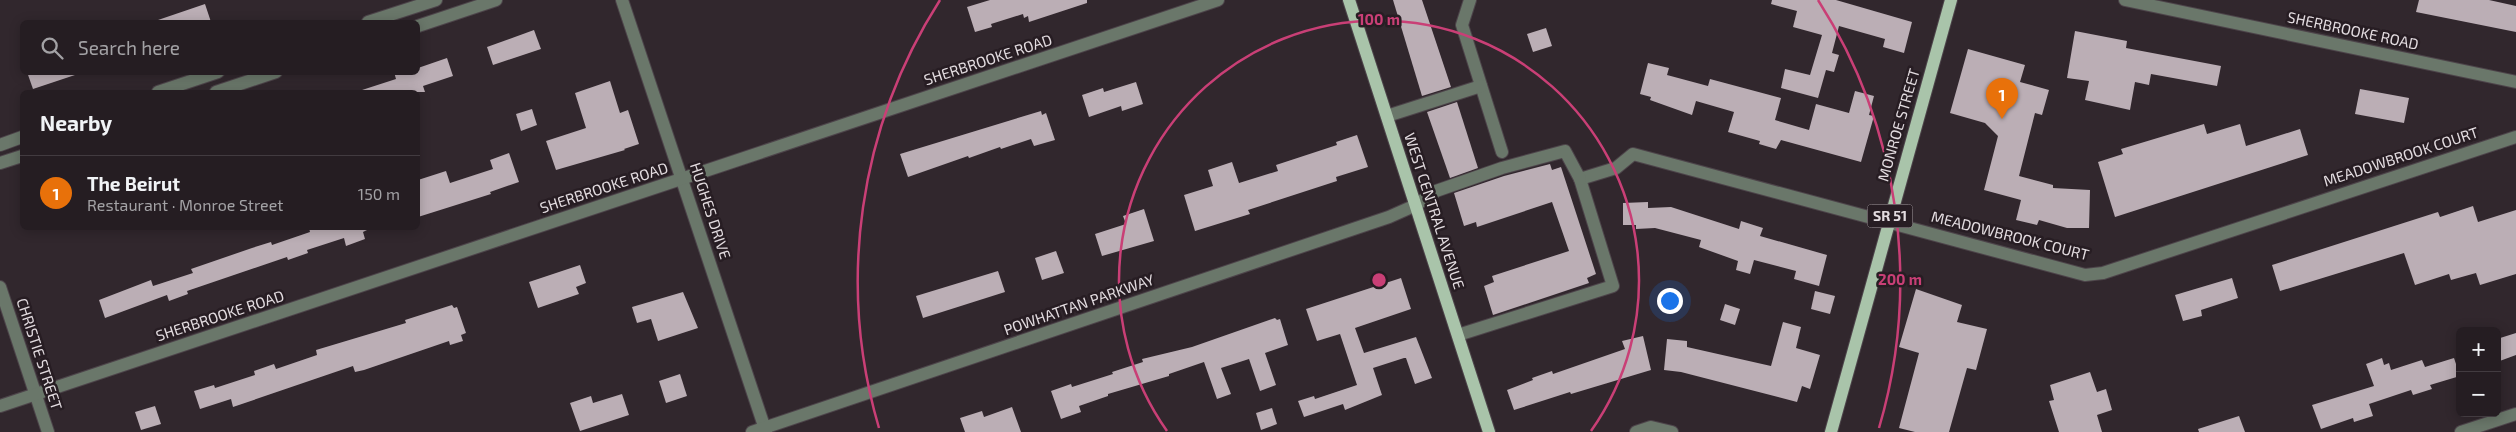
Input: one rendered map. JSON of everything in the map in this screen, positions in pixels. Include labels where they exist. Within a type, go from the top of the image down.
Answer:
[{"type":"main road","name":"WEST CENTRAL AVENUE","points":[[1349,0],[1489,432]]},
{"type":"main road","name":"MONROE STREET","points":[[1831,432],[1888,221],[1951,0]]},
{"type":"street","points":[[374,20],[436,0]]},
{"type":"street","points":[[420,25],[496,0]]},
{"type":"street","name":"HUGHES DRIVE","points":[[622,0],[766,430]]},
{"type":"street","name":"SHERBROOKE ROAD","points":[[0,406],[1218,0]]},
{"type":"street","points":[[1470,0],[1462,25],[1502,152]]},
{"type":"street","name":"SHERBROOKE ROAD","points":[[2125,0],[2516,82]]},
{"type":"street","points":[[164,90],[209,75]]},
{"type":"street","points":[[222,90],[267,75]]},
{"type":"street","points":[[1387,116],[1481,86]]},
{"type":"street","name":"MEADOWBROOK COURT","points":[[1580,179],[1616,168],[1633,154],[2085,275],[2103,272],[2516,136]]},
{"type":"street","points":[[0,145],[20,138]]},
{"type":"street","name":"POWHATTAN PARKWAY","points":[[752,432],[766,430],[1389,217],[1416,205],[1436,191],[1502,168],[1565,151],[1580,179]]},
{"type":"street","points":[[0,164],[20,157]]},
{"type":"street","points":[[1458,336],[1613,286],[1580,179]]},
{"type":"street","name":"CHRISTIE STREET","points":[[0,287],[48,432]]},
{"type":"street","points":[[2462,432],[2516,414]]},
{"type":"street","points":[[1636,432],[1650,427],[1672,432]]},
{"type":"building","points":[[990,0],[1087,0],[1087,3],[1029,22],[1028,16],[1024,18],[1023,14],[991,24],[992,27],[975,32],[967,7]]},
{"type":"building","points":[[1393,0],[1422,0],[1451,87],[1422,96]]},
{"type":"building","points":[[1772,0],[1836,0],[1912,22],[1904,53],[1883,47],[1885,39],[1839,26],[1832,53],[1839,55],[1834,72],[1826,70],[1818,98],[1781,88],[1785,69],[1810,75],[1822,35],[1793,27],[1797,11],[1771,4]]},
{"type":"building","points":[[2419,0],[2489,0],[2516,6],[2516,32],[2416,12]]},
{"type":"building","points":[[205,4],[210,20],[158,20]]},
{"type":"building","points":[[1546,28],[1552,46],[1533,52],[1527,34]]},
{"type":"building","points":[[534,30],[541,49],[493,65],[487,47]]},
{"type":"building","points":[[2075,31],[2127,41],[2126,48],[2221,66],[2217,86],[2151,74],[2149,85],[2135,82],[2130,110],[2085,100],[2089,81],[2067,78]]},
{"type":"building","points":[[1968,49],[2025,65],[2020,82],[2049,90],[2042,115],[2035,113],[2019,176],[2053,185],[2053,188],[2090,190],[2089,228],[2067,228],[2039,220],[2037,225],[2016,220],[2021,200],[1984,190],[1998,136],[1985,123],[1950,113]]},
{"type":"building","points":[[447,58],[453,76],[423,86],[425,92],[420,92],[420,90],[362,90],[396,79],[395,75],[420,75],[420,67]]},
{"type":"building","points":[[1648,63],[1669,68],[1667,75],[1708,86],[1710,79],[1781,98],[1775,120],[1809,130],[1816,104],[1849,113],[1855,91],[1874,96],[1869,115],[1874,116],[1861,162],[1781,140],[1776,149],[1759,144],[1760,141],[1728,132],[1734,112],[1696,101],[1692,115],[1650,100],[1651,97],[1640,94]]},
{"type":"building","points":[[28,75],[75,75],[33,89]]},
{"type":"building","points":[[610,81],[620,113],[628,110],[639,144],[625,150],[556,170],[546,141],[586,128],[575,93]]},
{"type":"building","points":[[1136,82],[1143,104],[1122,111],[1121,106],[1089,117],[1082,95],[1103,88],[1104,92]]},
{"type":"building","points":[[2360,89],[2409,98],[2404,123],[2355,114]]},
{"type":"building","points":[[1457,102],[1478,168],[1450,178],[1427,112]]},
{"type":"building","points":[[532,109],[537,125],[521,131],[516,114]]},
{"type":"building","points":[[1041,111],[1042,115],[1046,113],[1055,140],[1034,146],[1031,139],[969,158],[968,156],[908,177],[900,154]]},
{"type":"building","points":[[2204,124],[2207,134],[2240,124],[2246,146],[2300,129],[2308,155],[2115,217],[2098,162],[2123,154],[2121,149]]},
{"type":"building","points":[[1357,135],[1368,167],[1336,177],[1337,181],[1248,210],[1250,214],[1195,231],[1184,195],[1213,186],[1208,170],[1232,162],[1239,183],[1278,171],[1276,165],[1337,145],[1336,142]]},
{"type":"building","points":[[509,153],[519,182],[490,192],[491,194],[420,216],[420,179],[446,171],[450,183],[493,169],[490,160]]},
{"type":"building","points":[[1550,164],[1552,170],[1561,167],[1596,274],[1587,278],[1589,283],[1493,315],[1484,286],[1494,282],[1492,276],[1569,251],[1552,202],[1477,227],[1476,222],[1464,226],[1454,193],[1504,176]]},
{"type":"building","points":[[1648,202],[1648,208],[1671,207],[1739,229],[1741,221],[1763,228],[1760,236],[1827,255],[1819,286],[1794,279],[1796,271],[1754,260],[1750,274],[1736,270],[1738,261],[1699,247],[1701,240],[1655,228],[1636,229],[1636,225],[1623,225],[1623,203]]},
{"type":"building","points":[[2473,206],[2478,222],[2516,210],[2516,274],[2480,285],[2476,273],[2451,280],[2449,274],[2415,285],[2404,253],[2280,291],[2272,265],[2438,212],[2440,217]]},
{"type":"building","points":[[1144,209],[1154,241],[1102,256],[1095,234],[1126,224],[1123,216]]},
{"type":"building","points":[[310,230],[367,230],[363,232],[365,239],[346,246],[344,238],[307,250],[308,253],[288,260],[287,257],[187,291],[188,294],[169,301],[167,295],[105,318],[99,300],[151,280],[153,286],[193,273],[191,269],[252,248],[271,242],[272,245],[310,232]]},
{"type":"building","points":[[1056,251],[1064,273],[1042,280],[1035,258]]},
{"type":"building","points":[[580,265],[586,283],[576,287],[579,294],[538,308],[529,282]]},
{"type":"building","points":[[998,271],[1005,292],[923,318],[916,296]]},
{"type":"building","points":[[1401,278],[1411,309],[1355,328],[1364,353],[1416,337],[1432,378],[1415,384],[1406,358],[1404,358],[1373,368],[1382,395],[1345,410],[1343,404],[1304,417],[1298,401],[1314,396],[1315,399],[1357,385],[1340,334],[1317,341],[1306,309]]},
{"type":"building","points":[[2232,278],[2238,298],[2201,310],[2202,316],[2183,321],[2175,295]]},
{"type":"building","points":[[1916,289],[1962,305],[1957,322],[1987,329],[1976,370],[1967,368],[1949,432],[1915,432],[1899,428],[1919,353],[1899,347]]},
{"type":"building","points":[[1815,291],[1835,296],[1830,314],[1811,309]]},
{"type":"building","points":[[683,292],[698,328],[658,341],[651,319],[637,323],[632,307]]},
{"type":"building","points":[[1725,304],[1740,309],[1735,325],[1720,320]]},
{"type":"building","points":[[452,305],[454,308],[457,307],[466,333],[461,335],[463,341],[450,345],[449,341],[364,370],[355,372],[353,366],[233,407],[231,399],[200,409],[194,391],[214,385],[215,388],[255,375],[254,371],[274,364],[276,369],[317,355],[316,350],[406,323],[405,320]]},
{"type":"building","points":[[1275,318],[1277,320],[1280,319],[1288,345],[1265,353],[1276,385],[1260,391],[1249,359],[1221,368],[1231,394],[1217,399],[1204,362],[1169,374],[1169,376],[1108,394],[1108,396],[1079,406],[1081,412],[1061,419],[1051,391],[1071,384],[1072,387],[1113,374],[1112,372],[1143,362],[1142,359],[1192,347]]},
{"type":"building","points":[[1783,322],[1801,327],[1796,348],[1820,355],[1810,389],[1802,386],[1797,402],[1681,372],[1664,370],[1667,339],[1687,341],[1687,347],[1771,366]]},
{"type":"building","points":[[2516,333],[2516,355],[2501,361],[2501,338]]},
{"type":"building","points":[[1643,336],[1651,370],[1571,394],[1570,392],[1514,410],[1507,390],[1552,371],[1553,374],[1625,349],[1622,341]]},
{"type":"building","points":[[2382,358],[2384,365],[2389,363],[2391,370],[2422,360],[2425,367],[2454,358],[2456,377],[2430,385],[2432,389],[2413,395],[2411,390],[2369,404],[2373,416],[2354,422],[2353,418],[2321,429],[2312,405],[2374,386],[2366,364]]},
{"type":"building","points":[[2090,372],[2097,392],[2106,389],[2112,410],[2097,415],[2102,432],[2059,432],[2049,401],[2054,400],[2050,385]]},
{"type":"building","points":[[680,374],[687,396],[666,403],[659,381]]},
{"type":"building","points":[[622,394],[629,415],[580,431],[570,403],[591,396],[593,403]]},
{"type":"building","points":[[155,406],[161,424],[141,430],[135,412]]},
{"type":"building","points":[[1012,407],[1021,432],[965,432],[960,418],[982,411],[984,417]]},
{"type":"building","points":[[1272,408],[1277,424],[1261,430],[1256,413]]},
{"type":"building","points":[[2239,416],[2245,432],[2199,432],[2198,429]]},
{"type":"place","name":"The Beirut","points":[[2002,119]]}]
